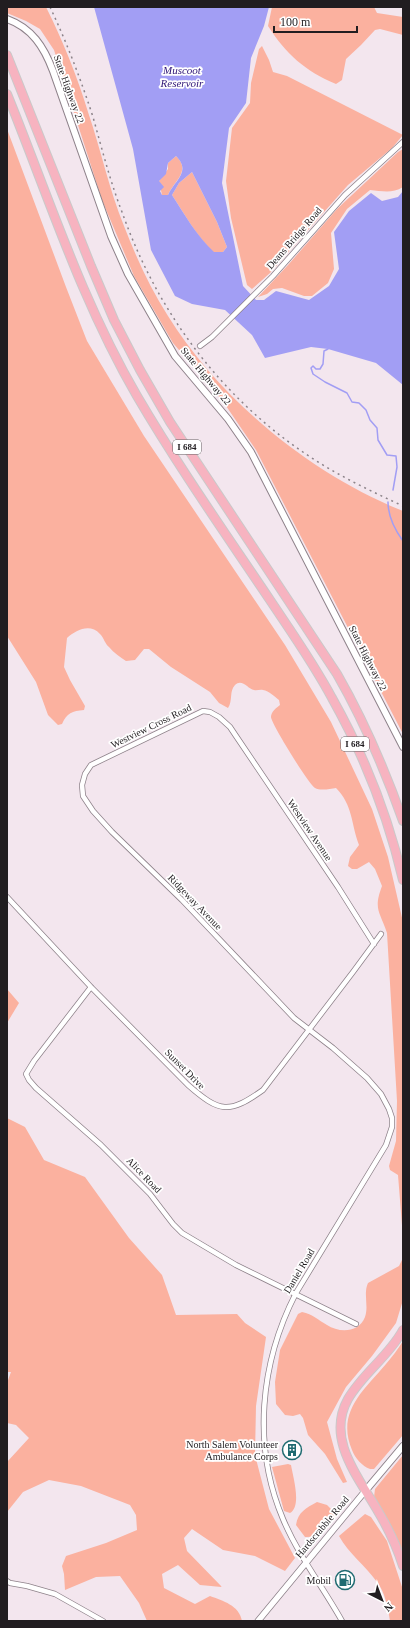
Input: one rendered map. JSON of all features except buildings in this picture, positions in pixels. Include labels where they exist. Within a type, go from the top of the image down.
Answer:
[{"type":"highway","name":"I 684","points":[[7,55],[90,266],[127,347],[170,422],[311,634],[347,691],[379,758],[403,821]]},
{"type":"highway","name":"I 684","points":[[7,94],[76,272],[113,353],[161,435],[302,648],[333,698],[354,740],[375,790],[388,826],[403,880]]},
{"type":"highway","points":[[403,1330],[389,1350],[353,1391],[344,1408],[341,1435],[345,1453],[387,1527],[403,1566]]},
{"type":"main road","name":"State Highway 22","points":[[7,19],[26,29],[43,49],[53,71],[110,236],[125,268],[175,356],[228,419],[251,452],[403,747]]},
{"type":"main road","name":"Hardscrabble Road","points":[[366,1490],[403,1446]]},
{"type":"street","name":"Deans Bridge Road","points":[[200,346],[212,338],[287,260],[328,212],[361,179],[403,142]]},
{"type":"street","name":"Westview Cross Road","points":[[84,779],[91,765],[203,711],[210,712],[230,727]]},
{"type":"street","name":"Westview Avenue","points":[[230,727],[338,887],[374,944]]},
{"type":"street","name":"Ridgeway Avenue","points":[[84,779],[82,785],[83,796],[93,811],[112,832],[182,900],[294,1018],[310,1029]]},
{"type":"street","name":"Sunset Drive","points":[[7,896],[91,987],[188,1086],[213,1104],[224,1107],[236,1106],[263,1090],[381,934]]},
{"type":"street","name":"Alice Road","points":[[91,987],[34,1061],[26,1074],[29,1080],[36,1088],[101,1145],[150,1194],[173,1224],[182,1233],[236,1265],[296,1293],[356,1324]]},
{"type":"street","name":"Daniel Road","points":[[310,1029],[375,1086],[389,1109],[392,1127],[378,1160],[296,1293],[280,1329],[268,1366],[264,1403],[267,1462],[276,1501],[283,1520],[306,1562],[342,1621]]},
{"type":"street","name":"Hardscrabble Road","points":[[258,1621],[366,1490]]},
{"type":"street","points":[[7,1581],[55,1594],[103,1621]]},
{"type":"shaded area","points":[[7,7],[46,7],[64,46],[79,85],[93,126],[114,198],[133,249],[161,305],[189,347],[214,377],[241,405],[270,431],[335,477],[403,511],[403,734],[256,450],[222,400],[173,343],[134,276],[102,200],[54,50],[40,29],[7,13]]},
{"type":"shaded area","points":[[272,7],[374,7],[377,13],[403,17],[403,35],[380,29],[375,30],[346,59],[342,80],[336,84],[325,79],[297,61],[282,45],[268,26]]},
{"type":"shaded area","points":[[262,46],[273,72],[287,76],[403,135],[392,148],[348,185],[270,273],[252,289],[247,285],[231,218],[226,181],[232,128],[250,103],[251,83],[259,49]]},
{"type":"shaded area","points":[[7,129],[87,341],[144,436],[285,645],[331,722],[372,809],[388,857],[403,922],[403,1238],[398,1175],[390,1170],[389,1166],[396,1141],[397,1101],[387,933],[378,910],[379,894],[382,886],[375,869],[369,862],[357,869],[352,869],[348,866],[350,857],[359,845],[349,808],[342,794],[336,788],[322,790],[315,788],[298,766],[271,717],[275,709],[280,705],[279,700],[272,694],[262,690],[254,690],[243,683],[238,683],[233,687],[228,708],[219,703],[210,692],[171,667],[149,649],[144,649],[135,660],[126,661],[117,655],[106,644],[96,631],[88,628],[79,630],[67,638],[64,667],[85,706],[84,710],[70,713],[62,724],[58,725],[48,715],[36,682],[7,636]]},
{"type":"shaded area","points":[[403,149],[403,187],[395,191],[370,190],[347,209],[331,233],[334,269],[328,283],[312,296],[304,296],[282,288],[273,289],[267,294],[258,297],[337,209]]},
{"type":"shaded area","points":[[176,156],[180,161],[182,172],[168,195],[162,195],[159,181],[168,169],[168,163]]},
{"type":"shaded area","points":[[192,172],[217,222],[227,247],[223,252],[213,252],[201,239],[172,195],[179,183]]},
{"type":"shaded area","points":[[7,989],[19,1003],[7,1023]]},
{"type":"shaded area","points":[[7,1118],[25,1127],[44,1160],[85,1177],[129,1238],[162,1275],[176,1315],[237,1314],[245,1323],[266,1337],[256,1406],[255,1455],[269,1509],[295,1558],[285,1571],[255,1556],[223,1550],[192,1529],[184,1538],[187,1551],[222,1587],[200,1585],[178,1565],[162,1574],[164,1588],[195,1604],[210,1596],[230,1604],[238,1611],[242,1621],[147,1621],[139,1603],[120,1576],[96,1577],[65,1590],[62,1566],[66,1556],[106,1543],[137,1530],[136,1515],[130,1505],[81,1486],[49,1480],[23,1492],[7,1512],[7,1462],[29,1438],[16,1425],[7,1423],[7,1383],[11,1372],[7,1372]]},
{"type":"shaded area","points":[[403,1258],[403,1300],[396,1323],[372,1356],[346,1387],[327,1422],[337,1459],[347,1482],[343,1483],[325,1454],[308,1435],[303,1418],[300,1414],[293,1416],[285,1415],[276,1404],[275,1382],[280,1350],[298,1314],[302,1312],[332,1328],[343,1330],[354,1329],[365,1317],[366,1291],[368,1283],[399,1266]]},
{"type":"shaded area","points":[[403,1341],[403,1435],[374,1469],[370,1469],[364,1466],[355,1456],[348,1436],[347,1424],[350,1413],[361,1393]]},
{"type":"shaded area","points":[[403,1455],[403,1554],[390,1524],[374,1497],[375,1489]]},
{"type":"shaded area","points":[[288,1464],[291,1465],[296,1491],[296,1504],[290,1513],[284,1511],[272,1467]]},
{"type":"shaded area","points":[[317,1502],[327,1505],[337,1515],[320,1533],[315,1536],[305,1537],[296,1525],[297,1521],[303,1511]]},
{"type":"shaded area","points":[[365,1514],[371,1517],[387,1541],[403,1590],[403,1621],[390,1621],[386,1600],[380,1586],[347,1548],[339,1536]]},
{"type":"water","name":"Muscoot Reservoir","points":[[94,7],[269,7],[264,26],[251,58],[246,103],[229,128],[222,183],[243,286],[256,300],[264,300],[276,291],[309,300],[329,286],[339,269],[334,232],[349,211],[371,193],[382,201],[398,197],[403,191],[403,385],[376,363],[328,349],[311,347],[265,358],[252,335],[225,310],[192,304],[175,296],[151,250],[133,149]],"holes":[[[176,156],[182,167],[182,172],[168,195],[162,195],[160,191],[164,187],[159,181],[166,174],[168,163]],[[192,172],[217,222],[227,247],[223,252],[214,252],[202,239],[191,225],[172,195],[179,183]]]},
{"type":"waterway","points":[[328,349],[324,351],[323,364],[320,369],[316,369],[313,366],[311,368],[313,374],[347,393],[352,402],[359,403],[366,410],[370,420],[377,428],[378,440],[387,455],[396,456],[397,467],[393,490]]},
{"type":"waterway","points":[[388,502],[392,523],[403,541]]},
{"type":"railway","points":[[50,7],[84,89],[106,165],[137,250],[155,286],[175,320],[223,383],[282,437],[336,473],[403,506]]},
{"type":"place","name":"North Salem Volunteer Ambulance Corps","points":[[292,1450]]},
{"type":"place","name":"Mobil","points":[[345,1580]]}]
